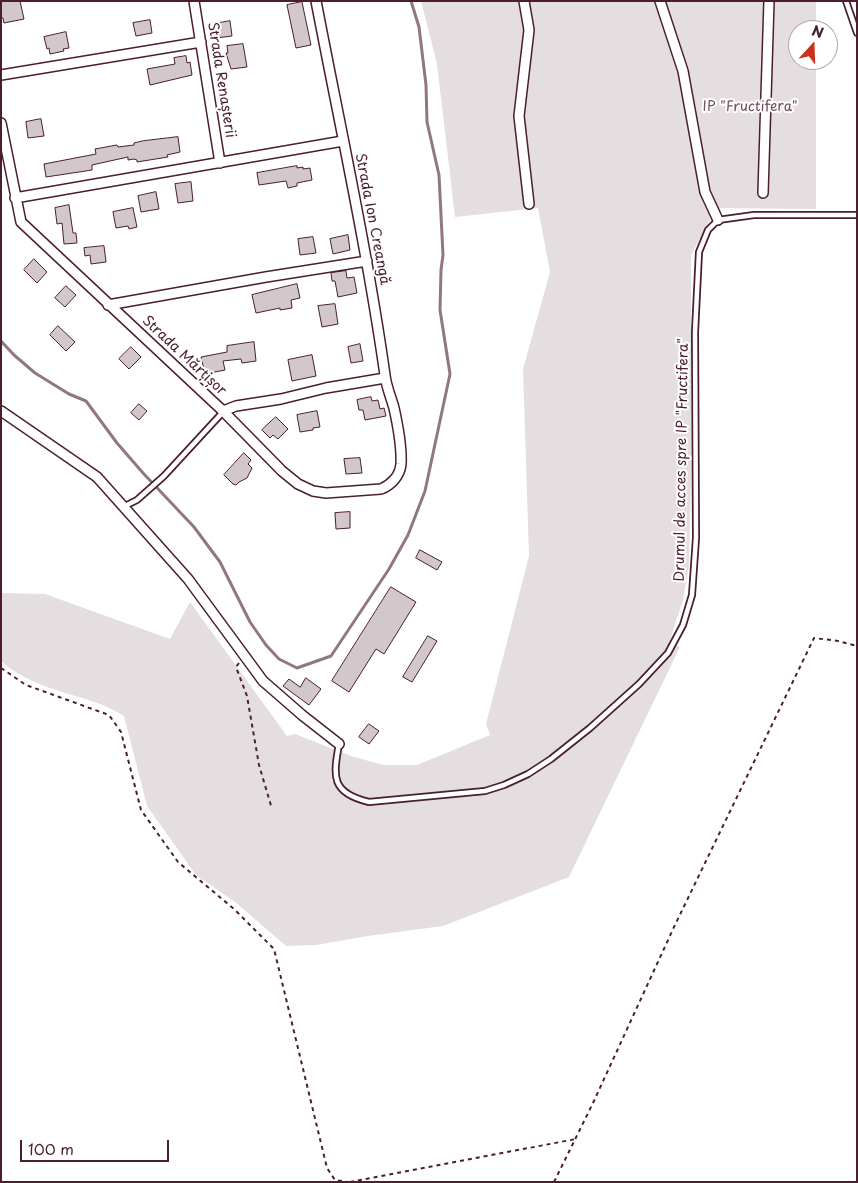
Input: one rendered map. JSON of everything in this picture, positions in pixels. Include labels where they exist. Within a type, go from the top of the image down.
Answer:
[{"type":"street","name":"Strada Renașterii","points":[[194,1],[220,162]]},
{"type":"street","name":"Strada Ion Creangă","points":[[316,1],[367,261],[385,378],[394,408],[400,441]]},
{"type":"street","points":[[524,1],[529,30],[519,116],[529,204]]},
{"type":"street","points":[[660,1],[683,71],[706,192],[718,220]]},
{"type":"street","points":[[763,192],[769,1]]},
{"type":"street","points":[[1,75],[201,42]]},
{"type":"street","name":"Strada Mărțișor","points":[[1,123],[21,222],[223,411],[282,471],[298,484],[313,491],[342,493],[380,489],[388,486],[398,474],[401,465],[400,441]]},
{"type":"street","points":[[15,198],[343,141]]},
{"type":"street","points":[[108,305],[367,261]]},
{"type":"street","points":[[223,411],[236,406],[385,378]]},
{"type":"street","points":[[1,411],[96,477],[188,579],[263,681],[339,744]]},
{"type":"lane","points":[[846,1],[850,8],[857,33]]},
{"type":"lane","points":[[718,220],[754,215],[857,215]]},
{"type":"lane","name":"Drumul de acces spre IP \"Fructifera\"","points":[[339,744],[334,769],[336,780],[341,789],[353,799],[369,802],[485,791],[528,774],[551,759],[590,728],[639,684],[668,653],[683,625],[692,595],[696,538],[695,332],[699,252],[708,230],[718,220]]},
{"type":"lane","points":[[124,507],[147,493],[223,411]]},
{"type":"path","points":[[554,1182],[576,1139],[678,918],[814,638],[857,646]]},
{"type":"path","points":[[244,655],[236,667],[247,696],[259,765],[272,809]]},
{"type":"path","points":[[1,668],[26,685],[109,715],[121,732],[141,810],[178,862],[234,909],[274,949],[327,1168],[335,1180],[349,1182],[576,1139]]},
{"type":"green space","name":"IP \"Fructifera\"","points":[[421,1],[816,1],[816,20],[788,20],[788,70],[816,70],[816,209],[708,208],[712,214],[710,220],[691,255],[689,566],[683,600],[669,643],[680,647],[569,877],[443,926],[316,945],[286,946],[235,902],[196,875],[147,806],[124,716],[103,705],[37,683],[12,670],[1,661],[1,593],[45,594],[170,639],[190,602],[287,736],[295,734],[351,756],[383,765],[417,765],[490,735],[486,724],[529,556],[523,369],[550,272],[538,208],[455,217],[437,64]]},
{"type":"building","points":[[1,1],[20,1],[24,19],[4,23],[3,18],[1,18]]},
{"type":"building","points":[[302,2],[311,45],[296,48],[287,5]]},
{"type":"building","points":[[150,20],[152,33],[136,36],[133,23]]},
{"type":"building","points":[[230,21],[232,36],[216,38],[214,24]]},
{"type":"building","points":[[66,32],[69,48],[50,54],[44,37]]},
{"type":"building","points":[[243,44],[247,67],[231,69],[226,53],[228,53],[227,46]]},
{"type":"building","points":[[186,56],[187,63],[190,62],[192,75],[150,85],[147,69],[175,64],[174,58]]},
{"type":"building","points":[[41,119],[44,136],[28,138],[26,122]]},
{"type":"building","points":[[178,137],[180,152],[167,155],[168,157],[137,162],[134,159],[128,160],[128,157],[92,165],[92,170],[46,177],[44,164],[96,154],[95,149],[117,145],[118,147],[134,145],[134,143],[142,141]]},
{"type":"building","points":[[297,166],[297,168],[303,167],[303,169],[310,168],[312,180],[297,183],[297,186],[288,188],[286,181],[259,185],[257,173]]},
{"type":"building","points":[[191,182],[193,201],[178,203],[175,184]]},
{"type":"building","points":[[156,192],[159,209],[141,212],[138,196]]},
{"type":"building","points":[[69,205],[73,233],[76,233],[77,243],[64,244],[62,223],[57,224],[55,208]]},
{"type":"building","points":[[133,208],[137,227],[129,229],[128,226],[116,228],[113,212]]},
{"type":"building","points":[[348,235],[350,250],[333,254],[330,239]]},
{"type":"building","points":[[313,237],[316,253],[300,255],[298,239]]},
{"type":"building","points":[[104,246],[106,262],[91,264],[90,255],[85,256],[84,248]]},
{"type":"building","points":[[34,259],[47,272],[37,283],[24,270]]},
{"type":"building","points":[[346,271],[347,278],[354,277],[357,293],[338,297],[335,281],[332,281],[331,273]]},
{"type":"building","points":[[297,284],[300,298],[291,300],[292,308],[280,310],[280,308],[256,313],[252,295]]},
{"type":"building","points":[[66,286],[76,295],[65,307],[55,298]]},
{"type":"building","points":[[335,304],[338,324],[322,327],[318,306]]},
{"type":"building","points":[[58,326],[75,342],[66,351],[50,335]]},
{"type":"building","points":[[254,342],[256,361],[242,363],[241,359],[223,361],[225,370],[205,374],[201,357],[227,352],[227,346]]},
{"type":"building","points":[[360,344],[363,361],[351,363],[348,347]]},
{"type":"building","points":[[131,347],[141,357],[129,369],[119,359]]},
{"type":"building","points":[[312,355],[316,376],[292,381],[288,360]]},
{"type":"building","points":[[371,397],[372,401],[378,400],[380,409],[384,408],[386,416],[365,420],[363,410],[359,410],[357,400]]},
{"type":"building","points":[[139,404],[147,411],[139,420],[131,413]]},
{"type":"building","points":[[317,411],[320,427],[300,432],[297,415]]},
{"type":"building","points":[[276,417],[288,429],[278,439],[273,435],[270,438],[262,430]]},
{"type":"building","points":[[244,453],[251,460],[248,464],[252,468],[247,478],[236,485],[224,475]]},
{"type":"building","points":[[360,458],[362,473],[346,474],[344,459]]},
{"type":"building","points":[[350,512],[350,528],[336,529],[335,513]]},
{"type":"building","points":[[420,550],[442,562],[437,570],[416,558]]},
{"type":"building","points":[[391,587],[416,602],[384,654],[376,649],[349,692],[332,681]]},
{"type":"building","points":[[428,636],[437,641],[412,682],[403,677]]},
{"type":"building","points":[[306,678],[321,689],[309,705],[283,686],[289,679],[300,687]]},
{"type":"building","points":[[369,724],[379,731],[369,744],[359,737]]},
{"type":"waterway","points":[[1,341],[35,373],[69,394],[86,401],[117,443],[194,527],[220,562],[250,622],[266,645],[279,659],[297,668],[331,656],[389,569],[408,535],[425,491],[450,374],[440,310],[443,255],[439,175],[427,122],[426,85],[419,27],[411,1]]}]
